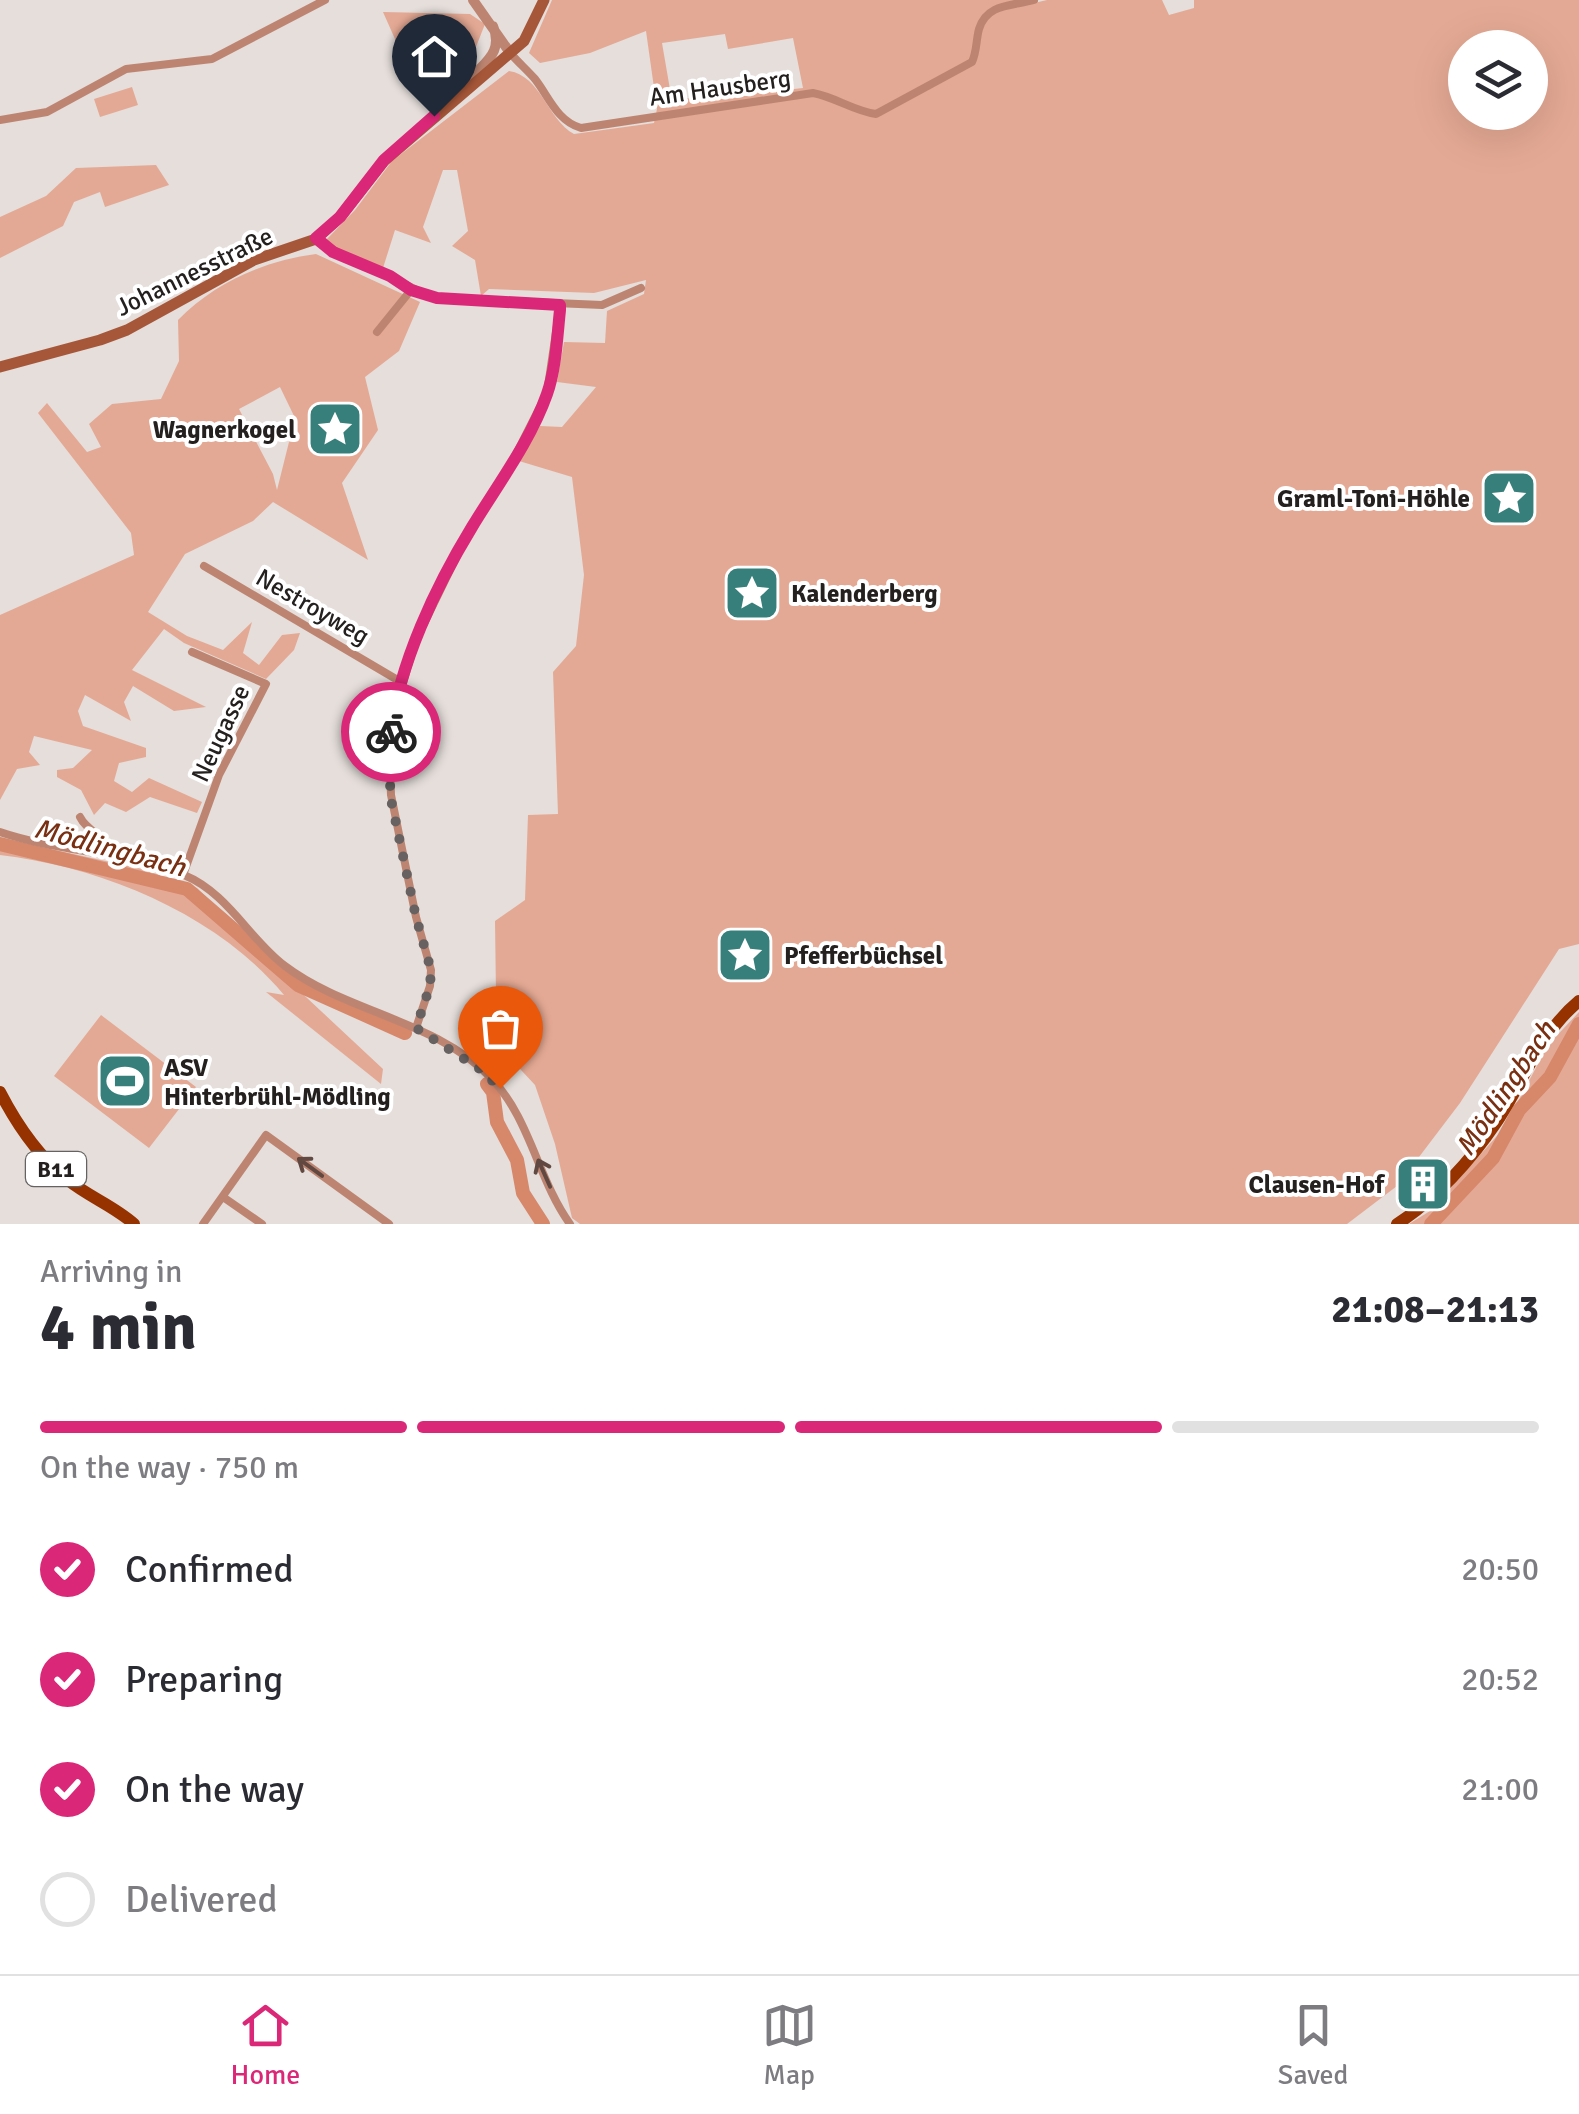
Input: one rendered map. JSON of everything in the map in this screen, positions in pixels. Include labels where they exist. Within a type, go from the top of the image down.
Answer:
[{"type":"main road","name":"Johannesstraße","points":[[0,367],[127,330],[254,260],[316,238],[340,217],[384,160],[511,54],[534,27],[544,0]]},
{"type":"main road","points":[[1397,1224],[1448,1182],[1495,1124],[1547,1032],[1579,1001]]},
{"type":"main road","name":"B11","points":[[0,1092],[32,1144],[48,1161],[69,1181],[134,1224]]},
{"type":"street","points":[[0,120],[47,112],[139,65],[191,64],[212,59],[325,0]]},
{"type":"street","points":[[472,0],[511,54]]},
{"type":"street","name":"Am Hausberg","points":[[511,54],[537,82],[559,115],[580,128],[813,93],[876,114],[972,62],[979,28],[988,14],[1004,4],[1034,0]]},
{"type":"street","points":[[464,91],[468,79],[494,53],[493,26]]},
{"type":"street","points":[[316,238],[333,252],[390,276],[411,290],[458,301],[602,304],[641,288]]},
{"type":"street","points":[[376,332],[411,290]]},
{"type":"street","points":[[416,1028],[430,986],[431,970],[390,795],[389,744],[401,682],[416,640],[470,531],[507,472],[547,393],[560,305]]},
{"type":"street","name":"Nestroyweg","points":[[204,566],[401,682]]},
{"type":"street","name":"Neugasse","points":[[183,875],[219,775],[266,684],[192,652]]},
{"type":"street","points":[[80,818],[120,858]]},
{"type":"street","points":[[0,832],[183,875],[214,894],[283,966],[330,992],[416,1028],[480,1069],[500,1088],[570,1224]]},
{"type":"street","points":[[203,1224],[266,1135],[389,1224]]},
{"type":"street","points":[[223,1197],[262,1224]]},
{"type":"shaded area","points":[[552,0],[1034,3],[1162,0],[1169,15],[1194,8],[1194,0],[1579,0],[1579,944],[1559,949],[1460,1103],[1397,1186],[1347,1224],[580,1224],[572,1218],[555,1144],[535,1085],[507,1055],[496,995],[495,921],[525,900],[528,815],[558,814],[553,672],[576,646],[584,575],[572,477],[519,461],[540,426],[562,427],[596,387],[557,382],[564,342],[605,343],[607,311],[644,294],[646,280],[594,293],[489,289],[481,296],[475,260],[452,246],[468,231],[457,170],[443,170],[423,227],[431,243],[395,230],[383,268],[326,240],[355,210],[392,161],[509,71],[529,81],[557,119],[574,134],[654,123],[657,109],[646,31],[590,53],[540,63],[529,53]],"holes":[[[725,34],[728,49],[793,38],[803,88],[794,89],[793,82],[672,101],[662,43]]]},
{"type":"shaded area","points":[[383,12],[470,14],[485,24],[474,52],[423,102]]},
{"type":"shaded area","points":[[132,87],[138,105],[100,117],[94,99]]},
{"type":"shaded area","points":[[156,165],[169,185],[105,207],[100,192],[74,202],[63,226],[0,258],[0,217],[46,196],[76,168]]},
{"type":"shaded area","points":[[316,254],[420,302],[399,351],[365,377],[378,430],[342,483],[368,560],[273,502],[253,521],[185,554],[148,612],[187,636],[223,650],[252,622],[243,653],[259,665],[282,635],[300,633],[294,650],[266,679],[184,643],[164,629],[132,670],[206,707],[174,711],[133,686],[124,702],[131,721],[85,695],[78,711],[83,726],[146,748],[146,757],[119,763],[114,781],[132,792],[149,778],[202,802],[197,813],[150,797],[126,812],[105,803],[94,815],[81,790],[57,777],[57,770],[73,768],[92,750],[34,736],[29,752],[40,765],[17,769],[0,800],[0,615],[134,555],[131,533],[38,413],[47,403],[87,452],[101,447],[89,424],[112,404],[161,399],[179,361],[178,320],[241,275]],"holes":[[[280,387],[295,418],[277,490],[273,474],[239,409]]]},
{"type":"shaded area","points":[[0,838],[142,869],[197,888],[383,1069],[381,1084],[266,992],[284,995],[257,966],[192,918],[117,883],[39,861],[0,855]]},
{"type":"shaded area","points":[[1579,1012],[1579,1224],[1409,1224],[1430,1211],[1504,1128],[1548,1045]]},
{"type":"shaded area","name":"ASV Hinterbrühl-Mödling","points":[[101,1015],[196,1087],[149,1148],[54,1076]]},
{"type":"waterway","name":"Mödlingbach","points":[[0,844],[187,889],[298,985],[405,1033]]},
{"type":"waterway","name":"Mödlingbach","points":[[1431,1224],[1493,1158],[1519,1110],[1550,1077],[1579,1024]]},
{"type":"waterway","name":"Mödlingbach","points":[[487,1084],[493,1092],[497,1122],[517,1160],[523,1193],[543,1224]]},
{"type":"way so far","points":[[391,732],[390,795],[431,970],[430,986],[416,1028],[490,1076],[500,1088]]},
{"type":"place","name":"Wagnerkogel","points":[[335,429]]},
{"type":"place","name":"Graml-Toni-Höhle","points":[[1509,498]]},
{"type":"place","name":"Kalenderberg","points":[[752,593]]},
{"type":"place","name":"Pfefferbüchsel","points":[[745,955]]},
{"type":"place","name":"ASV Hinterbrühl-Mödling","points":[[125,1081]]},
{"type":"place","name":"Clausen-Hof","points":[[1423,1184]]},
{"type":"route","points":[[391,732],[401,682],[416,640],[470,531],[507,472],[547,393],[560,310],[560,305],[437,298],[411,290],[390,276],[333,252],[316,238],[340,217],[384,160],[434,116]]}]
